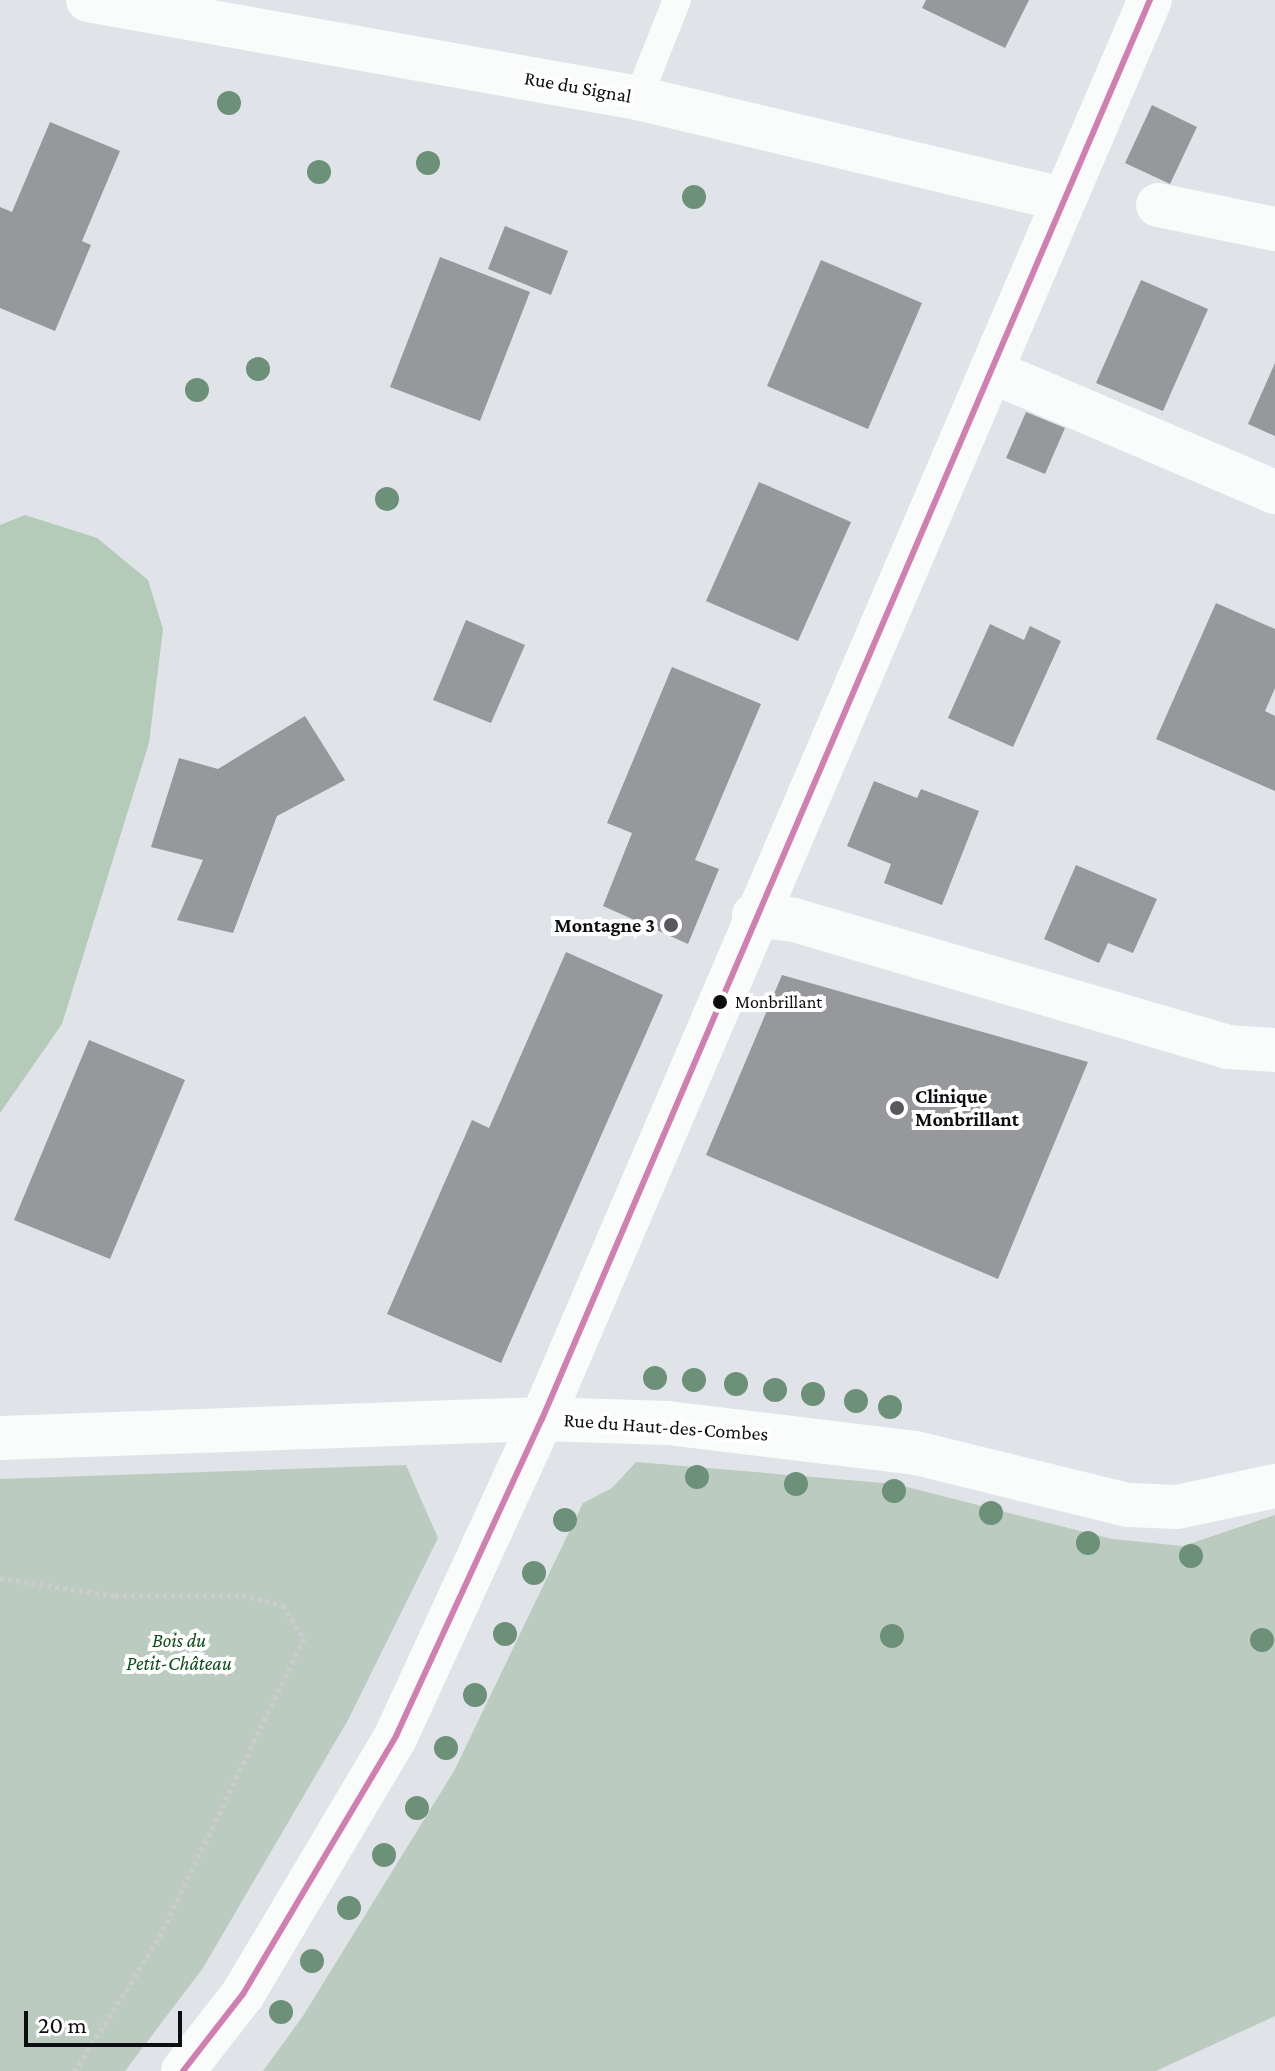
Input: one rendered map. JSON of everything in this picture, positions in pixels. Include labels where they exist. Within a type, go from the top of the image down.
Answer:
[{"type":"street","name":"Rue du Signal","points":[[88,0],[638,98],[1063,199]]},
{"type":"street","points":[[183,2071],[243,1994],[396,1736],[542,1419],[754,915],[1150,0]]},
{"type":"street","points":[[1158,205],[1275,229]]},
{"type":"street","points":[[991,371],[1275,492]]},
{"type":"street","points":[[754,915],[794,920],[1227,1047],[1275,1050]]},
{"type":"street","name":"Rue du Haut-des-Combes","points":[[0,1438],[542,1419],[730,1428],[916,1453],[1128,1505],[1177,1507],[1275,1486]]},
{"type":"lane","points":[[638,98],[677,0]]},
{"type":"path","points":[[0,1578],[115,1596],[242,1595],[283,1605],[304,1638],[158,1940],[75,2071]]},
{"type":"green space","points":[[25,515],[97,538],[148,580],[163,629],[149,743],[62,1024],[0,1113],[0,525]]},
{"type":"green space","points":[[636,1462],[895,1484],[1112,1539],[1183,1546],[1275,1515],[1275,2016],[1156,2071],[263,2071],[303,2016],[454,1771],[583,1503],[612,1488]]},
{"type":"green space","name":"Bois du Petit-Château","points":[[406,1465],[438,1538],[348,1720],[203,1968],[125,2071],[0,2071],[0,1479]]},
{"type":"building","points":[[926,0],[1029,0],[1005,48],[922,8]]},
{"type":"building","points":[[1152,105],[1197,127],[1170,184],[1125,163]]},
{"type":"building","points":[[50,122],[120,151],[82,241],[91,245],[55,331],[0,308],[0,207],[12,212]]},
{"type":"building","points":[[505,226],[568,251],[551,295],[488,269]]},
{"type":"building","points":[[440,257],[530,292],[480,421],[390,387]]},
{"type":"building","points":[[821,260],[922,303],[868,429],[767,386]]},
{"type":"building","points":[[1141,280],[1208,309],[1163,411],[1096,383]]},
{"type":"building","points":[[1275,363],[1275,436],[1248,424]]},
{"type":"building","points":[[1026,412],[1065,428],[1045,474],[1006,458]]},
{"type":"building","points":[[759,482],[851,522],[798,641],[706,601]]},
{"type":"building","points":[[1216,603],[1275,629],[1275,688],[1265,711],[1275,716],[1275,791],[1156,739]]},
{"type":"building","points":[[466,620],[525,645],[491,723],[433,700]]},
{"type":"building","points":[[990,624],[1024,640],[1030,626],[1061,641],[1013,747],[948,718]]},
{"type":"building","points":[[672,667],[761,704],[695,860],[719,869],[688,944],[603,906],[632,833],[607,823]]},
{"type":"building","points":[[305,716],[345,780],[277,816],[233,933],[177,920],[203,860],[151,847],[179,758],[218,769]]},
{"type":"building","points":[[874,781],[917,798],[921,789],[979,811],[942,905],[884,883],[891,864],[847,846]]},
{"type":"building","points":[[1076,865],[1157,899],[1133,953],[1108,943],[1099,963],[1044,939]]},
{"type":"building","points":[[566,952],[663,995],[501,1363],[387,1314],[472,1120],[489,1128]]},
{"type":"building","name":"Clinique Monbrillant","points":[[782,975],[1088,1062],[998,1279],[706,1155]]},
{"type":"building","points":[[89,1040],[185,1080],[110,1259],[14,1220]]},
{"type":"transit line","points":[[183,2071],[243,1994],[396,1736],[542,1419],[1150,0]]},
{"type":"place","name":"Montagne 3","points":[[671,925]]},
{"type":"place","name":"Monbrillant","points":[[720,1002]]},
{"type":"place","name":"Clinique Monbrillant","points":[[897,1108]]}]
